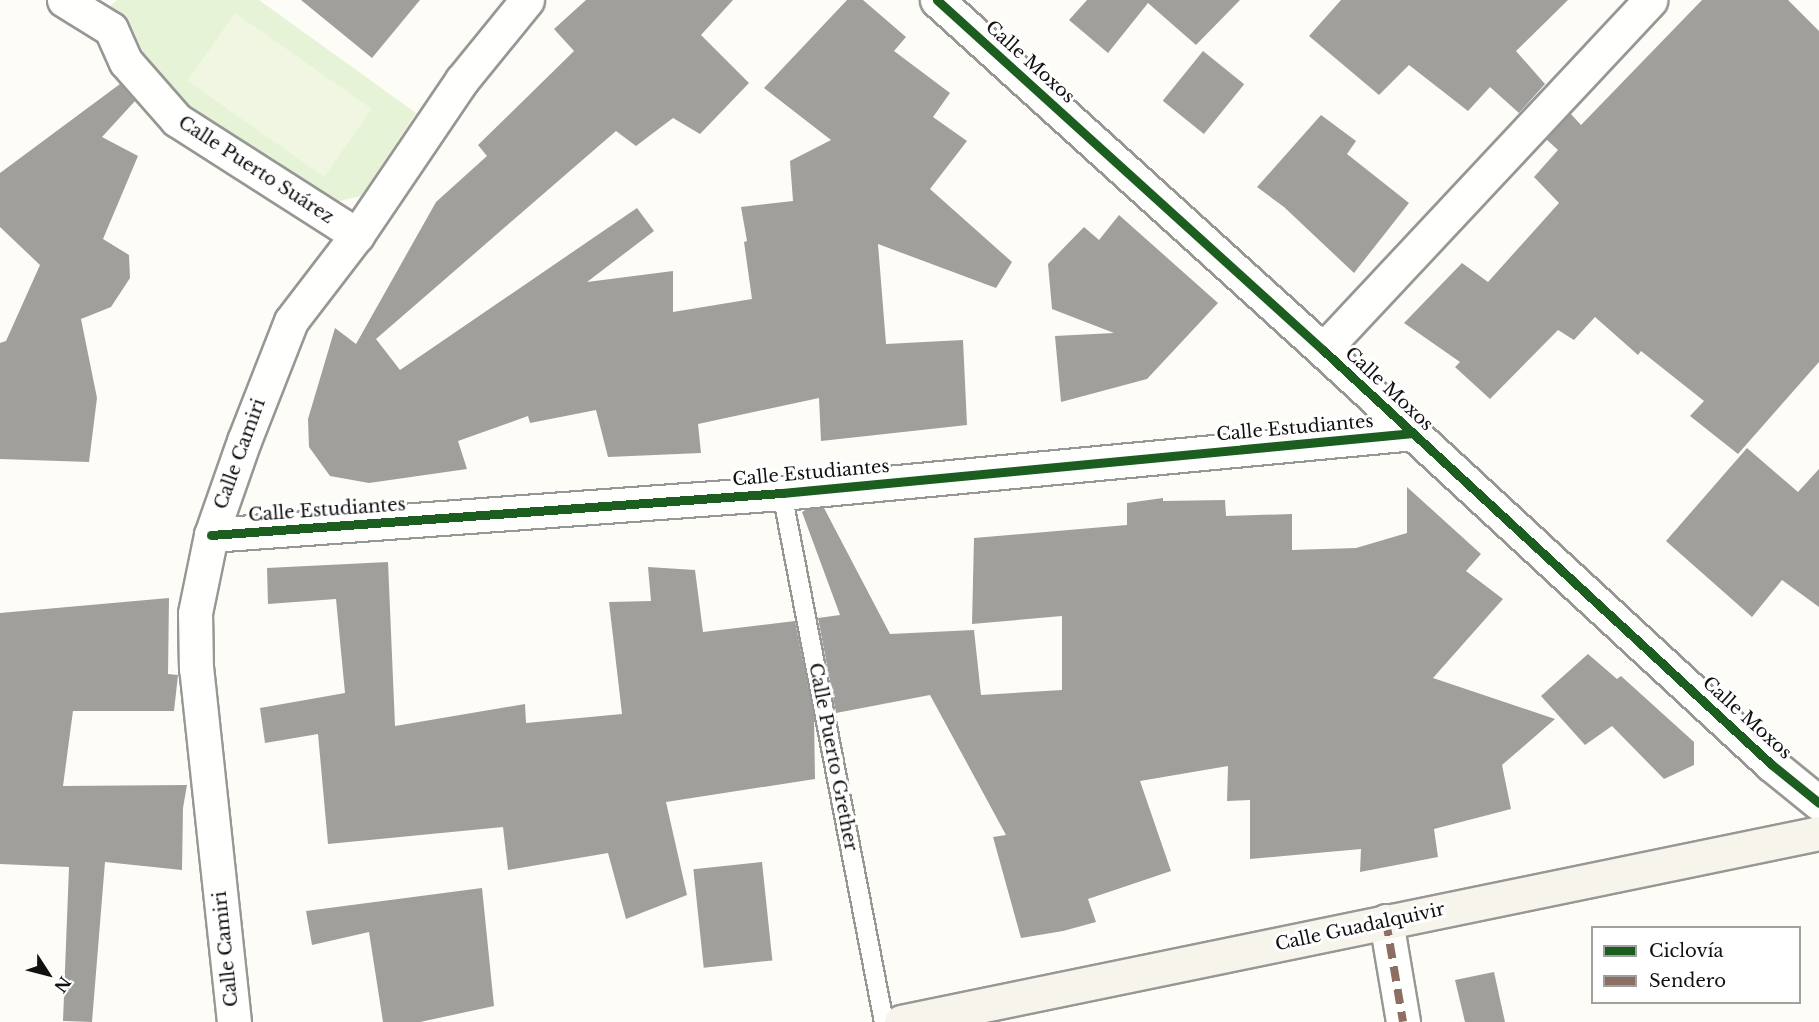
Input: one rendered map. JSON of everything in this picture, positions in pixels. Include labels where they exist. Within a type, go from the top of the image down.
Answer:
[{"type":"street","name":"Calle Puerto Suárez","points":[[64,0],[111,28],[126,62],[177,120],[357,235]]},
{"type":"street","name":"Calle Camiri","points":[[234,1022],[196,669],[195,613],[211,535],[244,441],[291,321],[357,235],[462,80],[527,0]]},
{"type":"street","name":"Calle Moxos","points":[[937,0],[1323,350],[1771,764],[1819,803]]},
{"type":"street","points":[[1323,350],[1650,0]]},
{"type":"street","name":"Calle Estudiantes","points":[[211,535],[782,493],[1413,433]]},
{"type":"street","name":"Calle Guadalquivir","points":[[901,1022],[1819,833]]},
{"type":"street","points":[[1386,921],[1403,1022]]},
{"type":"lane","name":"Calle Puerto Grether","points":[[782,493],[884,1022]]},
{"type":"green space","points":[[117,0],[259,0],[416,113],[361,196],[340,201],[323,199],[180,106],[165,88],[121,16],[109,7]]},
{"type":"green space","points":[[235,13],[372,109],[324,177],[187,81]]},
{"type":"building","points":[[301,0],[420,0],[372,58]]},
{"type":"building","points":[[586,0],[733,0],[701,35],[749,83],[700,134],[673,118],[636,146],[616,131],[376,339],[400,370],[637,208],[654,231],[587,282],[673,271],[673,312],[752,299],[744,242],[747,241],[741,207],[793,201],[790,161],[831,140],[764,88],[847,0],[863,0],[906,37],[894,51],[950,93],[933,117],[967,141],[930,189],[1012,262],[996,288],[878,244],[886,344],[963,340],[967,425],[821,441],[819,398],[698,424],[701,453],[608,457],[596,410],[530,423],[528,416],[458,441],[467,469],[369,483],[330,476],[309,447],[308,419],[335,328],[356,344],[436,202],[487,156],[478,145],[574,51],[554,29]]},
{"type":"building","points":[[1087,0],[1240,0],[1196,45],[1148,3],[1108,53],[1069,20]]},
{"type":"building","points":[[1341,0],[1568,0],[1516,51],[1545,84],[1519,113],[1490,87],[1468,111],[1409,65],[1379,95],[1309,36]]},
{"type":"building","points":[[1702,0],[1788,0],[1819,31],[1819,362],[1738,454],[1690,416],[1704,401],[1641,351],[1638,355],[1595,317],[1574,340],[1558,330],[1490,399],[1455,367],[1460,362],[1404,323],[1462,263],[1488,282],[1559,203],[1534,177],[1558,150],[1546,139],[1570,113],[1581,125]]},
{"type":"building","points":[[1203,51],[1244,84],[1204,134],[1163,101]]},
{"type":"building","points":[[120,84],[135,101],[102,137],[138,156],[103,239],[129,255],[130,278],[111,307],[81,319],[97,398],[89,462],[0,459],[0,343],[6,341],[40,265],[0,227],[0,173]]},
{"type":"building","points":[[1321,115],[1356,141],[1347,154],[1409,203],[1354,273],[1284,207],[1257,187]]},
{"type":"building","points":[[1119,215],[1218,303],[1147,379],[1061,402],[1055,336],[1114,333],[1052,309],[1048,264],[1084,227],[1099,240]]},
{"type":"building","points":[[1747,448],[1798,492],[1819,469],[1819,607],[1782,580],[1752,617],[1666,541]]},
{"type":"building","points":[[1407,487],[1481,554],[1466,571],[1503,599],[1433,678],[1555,719],[1502,765],[1511,809],[1434,829],[1438,857],[1360,872],[1361,849],[1250,859],[1250,800],[1227,801],[1228,766],[1140,781],[1171,871],[1088,899],[1096,922],[1063,931],[1021,938],[993,837],[1006,835],[930,695],[836,713],[818,618],[840,615],[802,512],[807,509],[824,508],[890,634],[974,630],[981,695],[1062,690],[1062,616],[972,624],[974,538],[1127,525],[1127,503],[1163,498],[1163,501],[1225,500],[1226,516],[1292,514],[1292,550],[1356,548],[1407,533]]},
{"type":"building","points":[[388,562],[395,726],[525,704],[526,723],[622,714],[609,602],[651,601],[648,567],[695,570],[703,632],[795,621],[814,717],[815,779],[666,802],[687,895],[626,919],[608,853],[508,870],[503,827],[328,844],[318,734],[265,743],[260,708],[345,693],[336,599],[268,604],[267,568]]},
{"type":"building","points":[[169,598],[168,674],[178,675],[174,711],[73,711],[63,786],[187,785],[183,808],[182,870],[105,862],[92,1022],[63,1021],[69,867],[0,864],[0,613]]},
{"type":"building","points":[[1588,654],[1617,679],[1621,676],[1694,742],[1694,765],[1664,779],[1612,726],[1585,745],[1541,696]]},
{"type":"building","points":[[762,862],[772,960],[704,968],[693,869]]},
{"type":"building","points":[[482,888],[494,1006],[420,1022],[383,1022],[369,932],[312,945],[306,911]]},
{"type":"building","points":[[1494,972],[1505,1022],[1465,1022],[1455,980]]},
{"type":"marked path","points":[[1386,921],[1403,1022]]},
{"type":"cycle path","points":[[937,0],[1323,350],[1771,764],[1819,803]]},
{"type":"cycle path","points":[[211,535],[782,493],[1413,433]]}]
